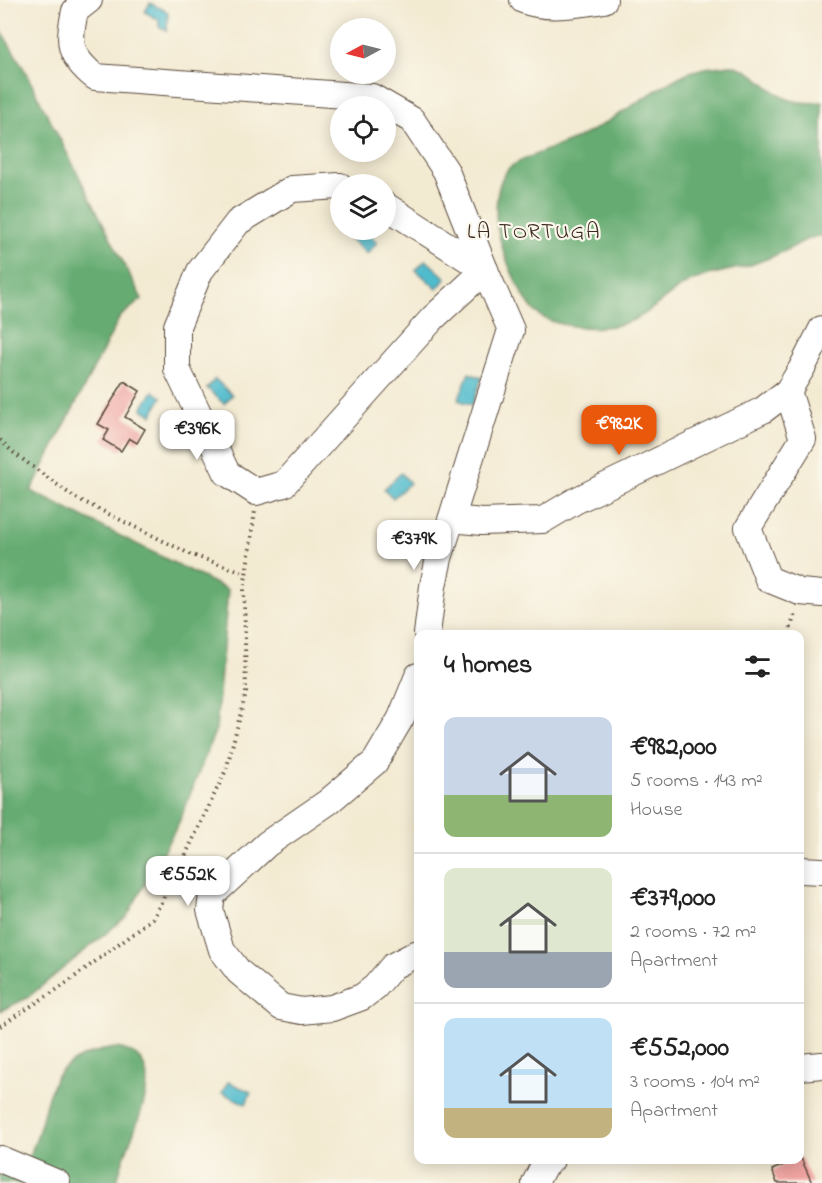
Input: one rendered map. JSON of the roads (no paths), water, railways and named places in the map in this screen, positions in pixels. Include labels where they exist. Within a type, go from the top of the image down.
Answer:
[{"type":"street","points":[[89,0],[75,11],[69,35],[74,53],[82,67],[95,77],[372,97],[412,120],[446,171],[484,270],[511,330],[439,558],[427,630]]},
{"type":"street","points":[[523,0],[533,4],[556,5],[604,0]]},
{"type":"street","points":[[330,187],[292,189],[238,222],[200,271],[177,326],[177,369],[227,473],[256,492],[284,484],[433,318],[484,270]]},
{"type":"street","points":[[396,213],[484,270]]},
{"type":"street","points":[[452,519],[482,522],[543,520],[575,501],[763,410],[788,391],[822,329]]},
{"type":"street","points":[[788,391],[803,439],[748,528],[768,579],[800,592],[822,594]]},
{"type":"street","points":[[414,686],[401,718],[375,762],[328,802],[267,844],[212,895],[210,910],[222,950],[239,972],[281,1007],[302,1011],[332,1008],[362,997],[375,987],[393,966],[414,954]]},
{"type":"street","points":[[804,870],[822,871]]},
{"type":"street","points":[[804,1067],[822,1065]]},
{"type":"street","points":[[0,1159],[57,1183]]},
{"type":"street","points":[[535,1183],[546,1164]]},
{"type":"water","points":[[150,3],[168,12],[167,31],[159,27],[159,20],[145,12]]},
{"type":"water","points":[[351,240],[375,240],[377,242],[367,254]]},
{"type":"water","points":[[426,260],[446,278],[437,289],[416,270]]},
{"type":"water","points":[[469,373],[482,378],[472,405],[458,400]]},
{"type":"water","points":[[215,379],[232,395],[224,404],[207,388]]},
{"type":"water","points":[[153,391],[162,397],[152,415],[142,409]]},
{"type":"water","points":[[401,473],[410,483],[393,498],[384,489]]},
{"type":"water","points":[[228,1082],[251,1092],[246,1104],[222,1093]]},
{"type":"district","name":"LA TORTUGA","points":[[534,230]]}]
